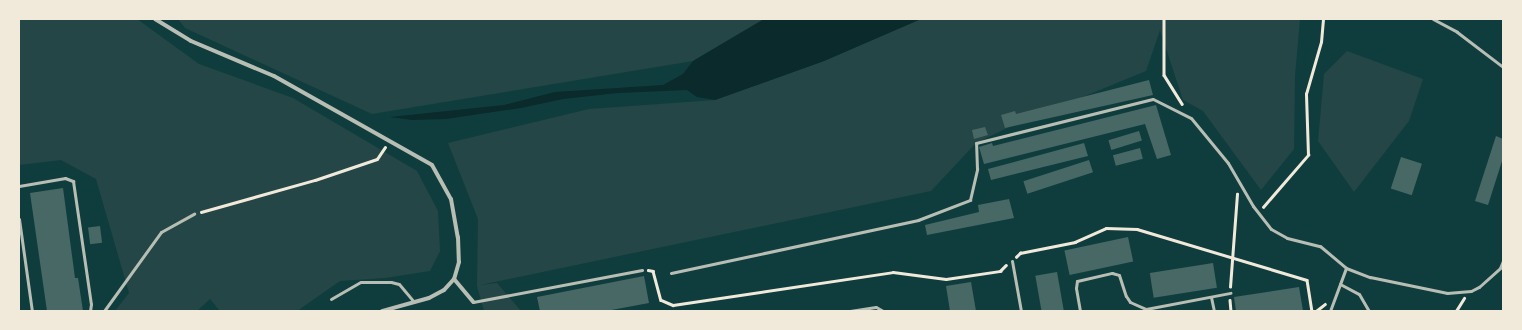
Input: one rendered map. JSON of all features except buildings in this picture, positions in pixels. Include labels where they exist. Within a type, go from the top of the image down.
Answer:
[{"type":"street","points":[[155,19],[192,41],[274,76],[432,164],[451,199],[458,237],[459,262],[454,279],[444,290],[414,302],[382,311]]},
{"type":"street","points":[[454,279],[473,302]]},
{"type":"lane","points":[[1433,19],[1457,32],[1503,67]]},
{"type":"lane","points":[[671,273],[918,220],[970,200],[977,169],[976,143],[1153,99],[1190,118],[1228,163],[1258,212],[1271,229],[1287,238],[1320,246],[1346,268],[1370,277],[1447,293],[1471,291],[1479,287],[1500,268],[1503,261]]},
{"type":"lane","points":[[19,186],[65,178],[73,181],[91,304],[90,311]]},
{"type":"lane","points":[[104,311],[162,232],[194,214]]},
{"type":"lane","points":[[19,219],[32,311]]},
{"type":"lane","points":[[1012,261],[1021,311]]},
{"type":"lane","points":[[1330,311],[1346,268]]},
{"type":"lane","points":[[473,302],[642,270]]},
{"type":"lane","points":[[1080,311],[1076,288],[1077,281],[1112,273],[1119,275],[1126,296],[1130,302],[1146,308],[1230,293]]},
{"type":"lane","points":[[331,299],[361,282],[391,282],[399,284],[414,302]]},
{"type":"lane","points":[[1340,284],[1359,294],[1369,311]]},
{"type":"lane","points":[[1211,297],[1214,311]]},
{"type":"lane","points":[[850,311],[870,307],[883,311]]},
{"type":"path","points":[[1164,19],[1164,75],[1190,118]]},
{"type":"path","points":[[1258,212],[1308,155],[1306,94],[1321,42],[1323,19]]},
{"type":"path","points":[[194,214],[315,180],[377,158],[389,140]]},
{"type":"path","points":[[1231,311],[1230,293],[1234,258],[1238,181]]},
{"type":"path","points":[[642,270],[653,271],[661,300],[673,305],[893,272],[946,280],[1000,271],[1020,254],[1075,242],[1106,228],[1137,230],[1307,280],[1312,311]]},
{"type":"shaded area","points":[[19,19],[137,19],[199,64],[293,98],[417,171],[438,211],[440,251],[430,271],[385,278],[340,281],[297,311],[220,311],[210,299],[197,311],[115,311],[129,293],[96,179],[61,160],[19,165]]},
{"type":"shaded area","points":[[178,19],[764,19],[693,61],[372,114],[185,28]]},
{"type":"shaded area","points":[[764,19],[921,19],[824,61],[715,100],[697,97],[687,90],[618,93],[563,99],[521,108],[446,119],[412,120],[390,117],[504,105],[555,92],[663,85],[683,74],[693,61]]},
{"type":"shaded area","points":[[921,19],[1300,19],[1295,76],[1294,149],[1261,190],[1203,111],[1183,100],[1160,30],[1146,71],[1009,127],[976,143],[931,191],[480,285],[497,283],[521,311],[484,311],[477,286],[478,219],[448,143],[589,109],[715,100],[824,61]]},
{"type":"shaded area","points":[[1347,51],[1423,79],[1409,121],[1354,192],[1318,141],[1324,74]]}]
